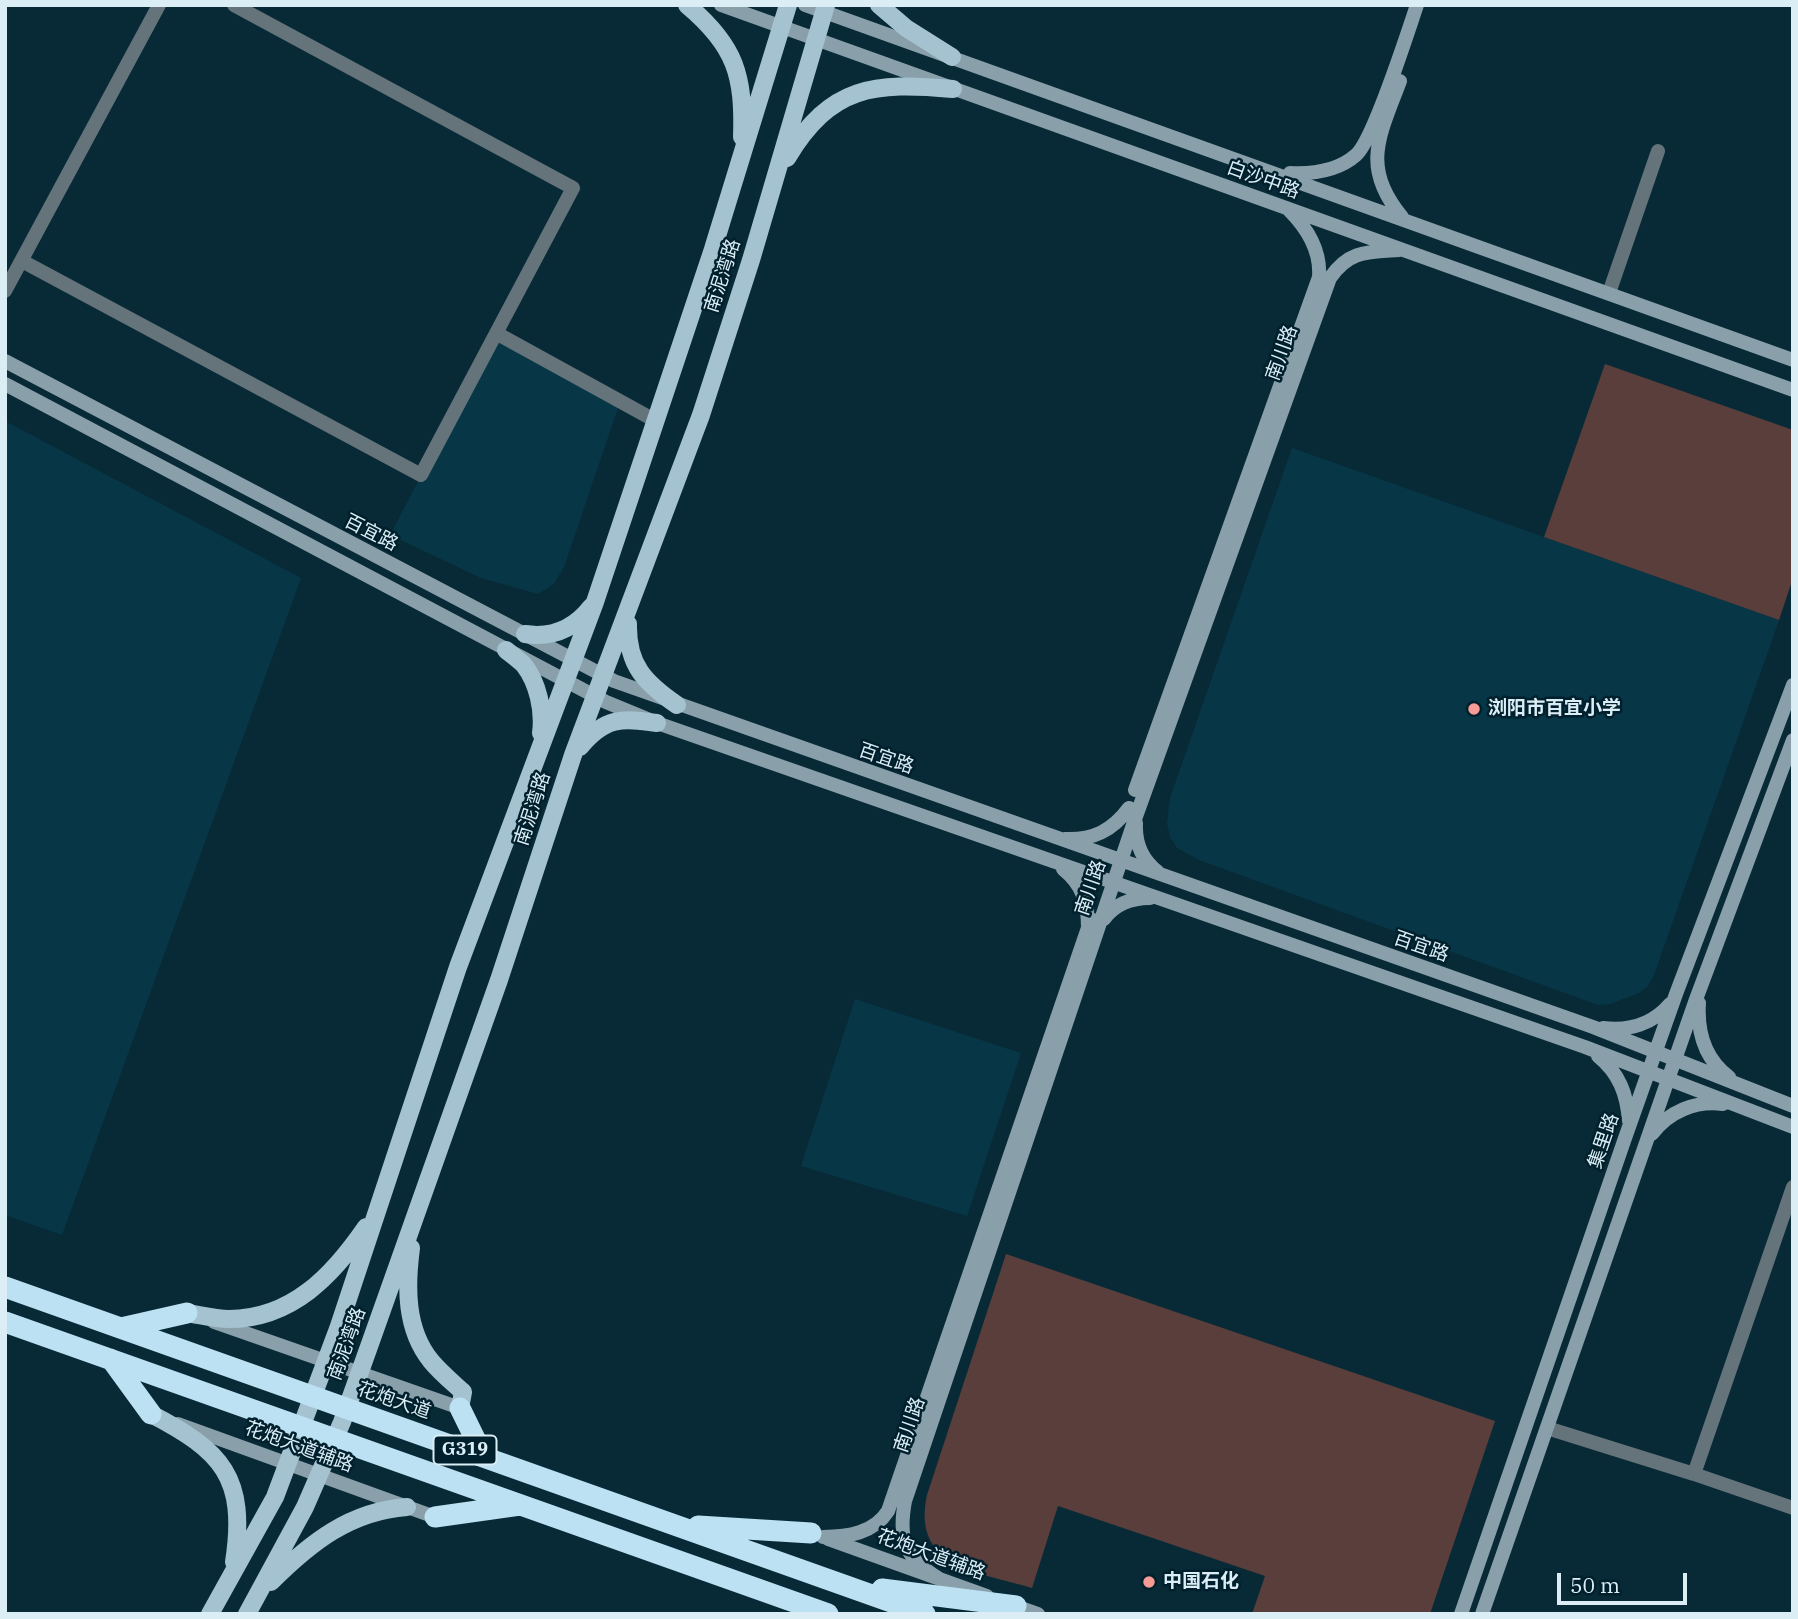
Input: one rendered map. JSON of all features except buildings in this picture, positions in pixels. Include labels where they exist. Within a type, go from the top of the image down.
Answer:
[{"type":"highway","name":"花炮大道","points":[[5,1287],[925,1614]]},
{"type":"highway","points":[[121,1328],[187,1312]]},
{"type":"highway","name":"G319","points":[[5,1322],[828,1614]]},
{"type":"highway","points":[[111,1359],[151,1414]]},
{"type":"highway","points":[[460,1408],[484,1457]]},
{"type":"highway","points":[[435,1517],[523,1505]]},
{"type":"highway","points":[[674,1524],[817,1535]]},
{"type":"highway","points":[[843,1585],[1016,1606]]},
{"type":"main road","points":[[687,5],[708,23],[733,58],[741,98],[741,158]]},
{"type":"main road","name":"南泥湾路","points":[[210,1614],[275,1497],[314,1396],[458,967],[595,602],[656,421],[788,5]]},
{"type":"main road","points":[[880,5],[906,28],[951,57]]},
{"type":"main road","name":"南泥湾路","points":[[247,1614],[305,1507],[359,1373],[499,980],[571,762],[701,415],[825,9]]},
{"type":"main road","points":[[776,176],[812,123],[841,99],[863,90],[881,87],[953,89]]},
{"type":"main road","points":[[525,634],[538,636],[563,631],[576,623],[595,602]]},
{"type":"main road","points":[[630,609],[628,643],[636,668],[652,686],[677,705]]},
{"type":"main road","points":[[506,650],[524,665],[538,693],[542,726],[538,750]]},
{"type":"main road","points":[[571,762],[586,740],[604,724],[617,720],[657,723]]},
{"type":"main road","points":[[187,1312],[228,1319],[253,1317],[274,1312],[296,1300],[318,1285],[335,1268],[379,1206]]},
{"type":"main road","points":[[415,1215],[409,1263],[410,1315],[418,1340],[430,1360],[463,1392],[460,1408]]},
{"type":"main road","points":[[151,1414],[187,1433],[204,1446],[217,1458],[226,1473],[238,1518],[234,1563],[227,1584]]},
{"type":"main road","points":[[256,1597],[306,1550],[342,1524],[386,1508],[407,1507]]},
{"type":"street","points":[[5,291],[159,5]]},
{"type":"street","points":[[22,261],[421,475],[573,188],[234,5]]},
{"type":"street","name":"白沙中路","points":[[720,5],[1793,390]]},
{"type":"street","name":"白沙中路","points":[[805,5],[825,9],[951,57],[1793,360]]},
{"type":"street","points":[[1275,173],[1327,170],[1343,164],[1357,154],[1372,128],[1417,5]]},
{"type":"street","points":[[1403,218],[1385,194],[1379,178],[1376,148],[1428,5]]},
{"type":"street","points":[[1609,293],[1658,151]]},
{"type":"street","name":"南川路","points":[[817,1535],[839,1537],[865,1531],[888,1511],[1319,277],[1320,267],[1315,245],[1303,225],[1289,210]]},
{"type":"street","name":"南川路","points":[[1133,811],[1330,278],[1345,261],[1357,254],[1399,250]]},
{"type":"street","points":[[496,333],[656,421]]},
{"type":"street","name":"百宜路","points":[[5,361],[604,676],[677,705],[1593,1027],[1793,1106]]},
{"type":"street","name":"百宜路","points":[[5,384],[565,681],[657,723],[1586,1047],[1793,1128]]},
{"type":"street","name":"集里路","points":[[1461,1614],[1676,994],[1793,685]]},
{"type":"street","name":"集里路","points":[[1482,1614],[1700,989],[1793,740]]},
{"type":"street","points":[[1055,839],[1096,836],[1133,811],[1141,853],[1146,862],[1165,877]]},
{"type":"street","points":[[1054,862],[1075,880],[1083,891],[1093,928],[1125,902],[1157,899]]},
{"type":"street","name":"南川路","points":[[938,1578],[915,1561],[904,1543],[901,1529],[905,1501],[1093,928]]},
{"type":"street","points":[[1700,989],[1700,1026],[1707,1053],[1713,1064],[1742,1087]]},
{"type":"street","points":[[1593,1027],[1608,1029],[1640,1025],[1655,1018],[1668,1007],[1676,994]]},
{"type":"street","points":[[1586,1047],[1612,1068],[1619,1081],[1625,1094],[1629,1127]]},
{"type":"street","points":[[1644,1147],[1654,1131],[1679,1110],[1713,1102],[1734,1105]]},
{"type":"street","points":[[1694,1474],[1793,1187]]},
{"type":"street","points":[[187,1312],[460,1408]]},
{"type":"street","name":"花炮大道辅路","points":[[151,1414],[435,1517]]},
{"type":"street","points":[[1547,1428],[1793,1508]]},
{"type":"street","name":"花炮大道辅路","points":[[817,1535],[1038,1614]]},
{"type":"shaded area","points":[[496,333],[620,402],[564,567],[554,584],[538,594],[481,578],[390,535]]},
{"type":"shaded area","points":[[1605,364],[1793,430],[1793,578],[1779,620],[1544,537]]},
{"type":"shaded area","points":[[5,421],[301,578],[62,1235],[5,1215]]},
{"type":"shaded area","name":"浏阳市百宜小学","points":[[1292,448],[1779,620],[1654,975],[1648,986],[1639,993],[1610,1004],[1598,1005],[1199,860],[1177,848],[1170,837],[1167,824],[1170,798]]},
{"type":"shaded area","points":[[855,999],[1021,1053],[967,1216],[801,1166]]},
{"type":"shaded area","points":[[1006,1254],[1495,1421],[1430,1614],[1252,1614],[1265,1576],[1058,1506],[1032,1588],[971,1571],[939,1552],[929,1538],[925,1519],[927,1495]]},
{"type":"place","name":"浏阳市百宜小学","points":[[1474,709]]},
{"type":"place","name":"中国石化","points":[[1149,1582]]}]
